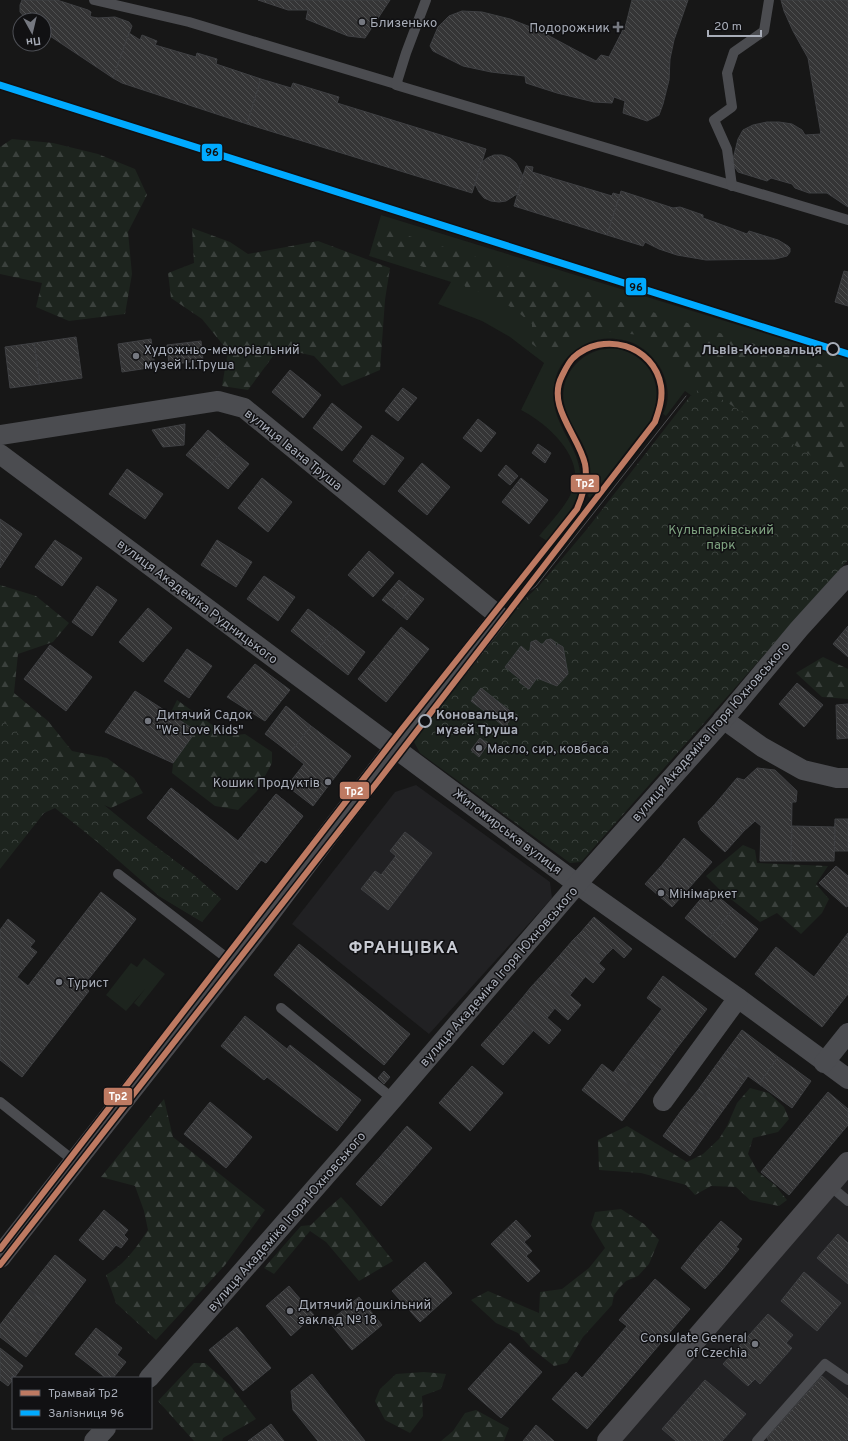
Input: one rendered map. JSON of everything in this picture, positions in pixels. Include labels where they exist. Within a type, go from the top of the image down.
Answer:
[{"type":"street","name":"вулиця Івана Труша","points":[[0,434],[218,401],[244,408],[500,616],[396,747]]},
{"type":"street","name":"вулиця Академіка Рудницького","points":[[0,454],[396,747]]},
{"type":"street","name":"вулиця Академіка Ігоря Юхновського","points":[[150,1377],[393,1099],[578,883],[723,719],[799,629],[848,575]]},
{"type":"street","points":[[723,719],[762,747],[802,770],[837,778],[848,778]]},
{"type":"street","name":"Житомирська вулиця","points":[[396,747],[578,883],[848,1079]]},
{"type":"street","points":[[0,1257],[232,962],[396,747]]},
{"type":"street","points":[[664,1101],[738,998]]},
{"type":"street","points":[[824,1063],[848,1033]]},
{"type":"street","points":[[608,1441],[848,1164]]},
{"type":"street","points":[[94,1441],[105,1429]]},
{"type":"lane","points":[[94,0],[196,24],[848,220]]},
{"type":"lane","points":[[396,84],[426,0]]},
{"type":"lane","points":[[732,186],[728,149],[714,120],[732,107],[727,73],[734,52],[764,31],[769,0]]},
{"type":"lane","points":[[118,874],[232,962]]},
{"type":"lane","points":[[281,1008],[393,1099]]},
{"type":"lane","points":[[0,1102],[74,1162]]},
{"type":"lane","points":[[829,1185],[848,1201]]},
{"type":"lane","points":[[757,1441],[825,1364],[848,1380]]},
{"type":"shaded area","points":[[416,785],[550,882],[552,898],[429,1034],[292,924],[395,792]]},
{"type":"shaded area","points":[[848,1179],[848,1441],[620,1441]]},
{"type":"green space","points":[[12,139],[53,143],[98,154],[135,169],[147,195],[128,232],[132,274],[125,314],[69,321],[36,307],[42,283],[0,274],[0,147]]},
{"type":"green space","points":[[381,215],[848,359],[848,509],[685,391],[666,416],[663,414],[666,408],[668,394],[666,381],[653,358],[649,353],[634,343],[622,340],[604,339],[587,343],[572,353],[557,373],[553,396],[555,410],[577,458],[580,471],[580,485],[572,508],[547,541],[539,536],[568,500],[574,486],[575,474],[573,463],[568,451],[560,441],[551,431],[531,415],[521,410],[544,363],[510,337],[482,321],[438,304],[451,282],[369,256]]},
{"type":"green space","points":[[380,227],[848,373],[848,506],[695,392],[695,374],[639,335],[587,329],[551,352],[539,349],[532,344],[532,324],[501,301],[494,297],[466,288],[461,279],[383,254],[375,241]]},
{"type":"green space","points":[[192,228],[230,242],[248,254],[318,241],[390,268],[385,300],[380,370],[342,386],[314,356],[279,348],[248,390],[222,386],[228,351],[202,319],[171,298],[168,273],[194,263]]},
{"type":"green space","points":[[614,348],[627,352],[638,358],[646,365],[656,385],[655,409],[650,421],[590,498],[588,496],[590,467],[588,457],[586,450],[567,414],[563,398],[564,389],[569,373],[580,360],[596,351]]},
{"type":"green space","name":"Кульпарківський парк","points":[[701,386],[848,479],[848,560],[581,862],[570,863],[420,753],[414,742],[415,736],[507,617],[539,586],[587,529],[691,395],[692,396]]},
{"type":"green space","points":[[0,585],[36,596],[69,623],[53,642],[18,654],[14,693],[48,721],[72,751],[107,758],[134,778],[143,793],[111,808],[104,805],[192,874],[221,899],[201,921],[159,896],[0,757]]},
{"type":"green space","points":[[823,657],[848,669],[848,699],[822,697],[796,673]]},
{"type":"green space","points":[[177,700],[228,736],[245,734],[272,752],[272,763],[257,791],[238,810],[215,806],[172,773],[174,756],[170,714]]},
{"type":"green space","points":[[0,719],[141,836],[193,874],[221,899],[202,922],[159,896],[126,865],[55,808],[44,813],[0,869]]},
{"type":"green space","points":[[743,845],[755,850],[757,863],[828,866],[816,884],[829,899],[822,913],[801,934],[777,913],[760,922],[722,892],[706,876]]},
{"type":"green space","points":[[144,958],[165,974],[139,1007],[134,1003],[145,989],[126,1011],[106,995],[131,963],[137,967]]},
{"type":"green space","points":[[750,1088],[769,1093],[784,1107],[789,1119],[778,1132],[753,1138],[748,1154],[758,1172],[775,1185],[787,1200],[779,1206],[750,1200],[736,1187],[711,1186],[695,1195],[686,1185],[641,1173],[599,1170],[598,1140],[627,1126],[687,1162],[703,1154],[719,1139],[727,1126],[737,1103]]},
{"type":"green space","points":[[164,1099],[173,1137],[265,1210],[225,1265],[156,1340],[116,1303],[106,1275],[124,1261],[148,1230],[144,1211],[135,1186],[101,1177]]},
{"type":"green space","points":[[341,1197],[393,1261],[359,1281],[326,1242],[310,1231],[274,1274],[264,1268],[301,1226],[311,1225]]},
{"type":"green space","points":[[621,1209],[644,1224],[659,1240],[649,1264],[638,1276],[626,1281],[620,1287],[614,1295],[612,1305],[583,1337],[567,1363],[554,1366],[531,1348],[518,1333],[496,1323],[471,1300],[488,1291],[539,1313],[540,1292],[562,1289],[589,1268],[605,1248],[591,1225],[595,1212]]},
{"type":"green space","points":[[194,1363],[205,1363],[229,1384],[256,1419],[223,1438],[222,1441],[194,1441],[158,1401]]},
{"type":"green space","points":[[424,1372],[446,1374],[441,1389],[422,1396],[423,1416],[410,1433],[385,1420],[375,1401],[380,1389],[396,1374]]},
{"type":"green space","points":[[476,1410],[509,1428],[504,1441],[441,1441],[453,1431],[465,1413]]},
{"type":"building","points":[[22,0],[57,0],[88,10],[91,12],[90,16],[92,17],[115,17],[129,22],[132,26],[113,78],[52,37],[52,12],[20,12]]},
{"type":"building","points":[[258,0],[390,0],[365,38],[348,36],[306,19],[308,10],[288,10]]},
{"type":"building","points":[[632,0],[688,0],[674,40],[670,59],[669,80],[663,104],[659,115],[647,121],[623,113],[625,101],[614,97],[612,103],[594,102],[557,93],[526,83],[525,76],[491,72],[463,66],[433,51],[430,46],[438,27],[449,16],[462,11],[482,12],[510,19],[538,30],[596,61],[601,55],[609,57],[626,24]]},
{"type":"building","points":[[781,0],[848,0],[848,207],[827,193],[809,193],[795,188],[792,184],[771,178],[767,181],[738,172],[732,163],[738,139],[743,130],[753,125],[767,122],[779,122],[792,124],[802,130],[805,135],[821,134],[808,58],[793,31]]},
{"type":"building","points":[[129,33],[140,40],[142,35],[157,41],[155,45],[196,57],[197,53],[217,59],[216,64],[261,79],[247,124],[122,83],[113,78]]},
{"type":"building","points":[[261,79],[291,88],[293,83],[339,97],[337,103],[486,149],[472,193],[247,124]]},
{"type":"building","points":[[494,155],[502,155],[510,158],[516,163],[523,176],[517,194],[506,201],[491,201],[484,198],[475,184],[481,163]]},
{"type":"building","points":[[526,166],[533,167],[532,172],[612,196],[613,193],[620,195],[607,235],[514,206]]},
{"type":"building","points":[[621,191],[673,208],[680,207],[703,215],[703,218],[747,234],[749,231],[778,240],[790,248],[790,252],[787,256],[775,259],[706,260],[677,255],[659,249],[645,242],[643,246],[607,235]]},
{"type":"building","points":[[844,271],[848,272],[848,306],[835,302]]},
{"type":"building","points":[[76,337],[82,378],[40,384],[34,343]]},
{"type":"building","name":"Художньо-меморіальний музей І.І.Труша","points":[[151,339],[155,367],[122,372],[118,344]]},
{"type":"building","points":[[201,341],[203,360],[169,365],[167,345]]},
{"type":"building","points":[[34,343],[40,384],[10,388],[5,347]]},
{"type":"building","points":[[290,370],[321,395],[303,418],[272,392]]},
{"type":"building","points":[[403,388],[417,398],[398,421],[385,411]]},
{"type":"building","points":[[332,403],[362,427],[342,451],[313,428]]},
{"type":"building","points":[[478,419],[496,433],[481,452],[463,438]]},
{"type":"building","points":[[185,424],[184,445],[163,447],[152,430]]},
{"type":"building","points":[[208,430],[227,446],[206,471],[186,455]]},
{"type":"building","points":[[372,435],[404,458],[384,485],[353,461]]},
{"type":"building","points":[[538,444],[551,453],[545,463],[532,453]]},
{"type":"building","points":[[227,446],[249,464],[228,489],[206,471]]},
{"type":"building","points":[[422,463],[450,487],[427,515],[398,491]]},
{"type":"building","points":[[506,465],[518,476],[510,485],[498,475]]},
{"type":"building","points":[[127,469],[163,494],[145,519],[109,494]]},
{"type":"building","points":[[262,478],[292,502],[268,532],[238,508]]},
{"type":"building","points":[[521,478],[548,500],[529,524],[502,502]]},
{"type":"building","points":[[0,519],[22,534],[0,568]]},
{"type":"building","points":[[55,540],[82,558],[62,586],[35,567]]},
{"type":"building","points":[[217,540],[252,562],[236,587],[201,565]]},
{"type":"building","points":[[369,551],[394,573],[373,597],[348,575]]},
{"type":"building","points":[[264,576],[295,597],[278,621],[247,599]]},
{"type":"building","points":[[399,580],[410,589],[394,609],[382,600]]},
{"type":"building","points":[[97,586],[117,600],[92,636],[72,622]]},
{"type":"building","points":[[410,589],[424,599],[407,620],[394,609]]},
{"type":"building","points":[[148,608],[172,628],[143,662],[119,642]]},
{"type":"building","points":[[308,609],[334,628],[317,651],[291,631]]},
{"type":"building","points":[[848,626],[848,657],[833,644]]},
{"type":"building","points":[[401,627],[429,649],[386,702],[358,679]]},
{"type":"building","points":[[334,628],[365,652],[348,675],[317,651]]},
{"type":"building","points":[[551,639],[555,642],[556,647],[558,644],[563,647],[568,674],[557,686],[537,678],[529,689],[519,682],[521,680],[505,667],[521,646],[528,652],[530,650],[531,642],[536,640],[543,644],[546,640]]},
{"type":"building","points":[[50,645],[92,677],[66,711],[24,679]]},
{"type":"building","points":[[187,649],[212,666],[189,698],[164,681]]},
{"type":"building","points":[[255,664],[290,690],[265,721],[227,697]]},
{"type":"building","points":[[797,683],[823,705],[804,727],[779,704]]},
{"type":"building","points":[[481,688],[514,714],[505,727],[471,701]]},
{"type":"building","name":"Дитячий Садок \"We Love Kids\"","points":[[135,691],[196,731],[173,763],[105,732]]},
{"type":"building","points":[[848,704],[848,738],[837,739],[836,705]]},
{"type":"building","points":[[286,706],[311,726],[290,753],[265,734]]},
{"type":"building","points":[[311,726],[351,756],[313,806],[287,786],[304,764],[290,753]]},
{"type":"building","points":[[480,738],[488,744],[479,757],[471,750]]},
{"type":"building","points":[[757,768],[775,770],[797,791],[796,802],[792,802],[791,861],[760,861],[761,826],[755,821],[744,831],[715,804],[737,778],[744,780]]},
{"type":"building","points":[[171,788],[261,860],[237,890],[147,818]]},
{"type":"building","points":[[171,788],[238,841],[276,794],[303,816],[266,863],[261,860],[237,890],[147,818]]},
{"type":"building","points":[[276,794],[303,816],[266,863],[238,841]]},
{"type":"building","points":[[715,804],[744,831],[725,852],[701,830],[698,822]]},
{"type":"building","points":[[835,819],[848,819],[848,851],[834,851]]},
{"type":"building","points":[[792,826],[835,827],[834,861],[791,861]]},
{"type":"building","points":[[405,832],[432,853],[388,910],[361,889],[375,871],[381,875],[396,856],[390,851]]},
{"type":"building","points":[[684,838],[712,862],[689,888],[662,865]]},
{"type":"building","points":[[662,865],[689,888],[672,907],[645,884]]},
{"type":"building","points":[[836,866],[848,876],[848,906],[846,907],[819,883]]},
{"type":"building","points":[[709,889],[733,909],[710,938],[685,918]]},
{"type":"building","name":"Турист","points":[[101,892],[136,919],[83,986],[89,991],[22,1077],[0,1060],[0,930],[8,919],[35,941],[30,947],[37,952],[17,977],[28,986]]},
{"type":"building","points":[[733,909],[758,929],[735,958],[710,938]]},
{"type":"building","points":[[594,917],[632,949],[624,958],[613,948],[606,955],[581,932]]},
{"type":"building","points":[[581,932],[606,955],[599,963],[573,940]]},
{"type":"building","points":[[848,933],[848,994],[822,1027],[755,974],[776,947],[814,977]]},
{"type":"building","points":[[573,940],[605,969],[593,983],[560,955]]},
{"type":"building","points":[[299,944],[410,1034],[384,1065],[274,975]]},
{"type":"building","points":[[560,955],[585,977],[570,995],[544,973]]},
{"type":"building","points":[[544,973],[581,1005],[568,1020],[531,987]]},
{"type":"building","points":[[663,976],[707,1009],[677,1048],[649,1026],[662,1009],[647,998]]},
{"type":"building","points":[[531,987],[555,1008],[547,1018],[523,997]]},
{"type":"building","points":[[523,997],[561,1030],[549,1044],[511,1011]]},
{"type":"building","points":[[511,1011],[533,1031],[503,1065],[481,1045]]},
{"type":"building","points":[[245,1016],[287,1049],[290,1045],[361,1100],[337,1131],[267,1077],[264,1080],[221,1046]]},
{"type":"building","points":[[649,1026],[677,1048],[660,1071],[631,1049]]},
{"type":"building","points":[[742,1030],[778,1057],[759,1084],[722,1057]]},
{"type":"building","points":[[631,1049],[660,1071],[642,1095],[613,1073]]},
{"type":"building","points":[[722,1057],[748,1076],[724,1109],[698,1090]]},
{"type":"building","points":[[778,1057],[811,1081],[792,1108],[759,1084]]},
{"type":"building","points":[[602,1064],[642,1095],[622,1121],[582,1090]]},
{"type":"building","points":[[472,1066],[503,1093],[470,1131],[439,1103]]},
{"type":"building","points":[[384,1071],[390,1077],[384,1084],[378,1078]]},
{"type":"building","points":[[698,1090],[724,1109],[708,1131],[681,1111]]},
{"type":"building","points":[[828,1092],[848,1109],[848,1125],[789,1195],[761,1172]]},
{"type":"building","points":[[210,1102],[252,1137],[226,1168],[184,1134]]},
{"type":"building","points":[[681,1111],[708,1131],[690,1156],[663,1136]]},
{"type":"building","points":[[407,1126],[432,1148],[405,1179],[380,1157]]},
{"type":"building","points":[[380,1157],[405,1179],[381,1206],[356,1184]]},
{"type":"building","points":[[104,1210],[128,1230],[124,1235],[128,1239],[121,1248],[116,1245],[103,1260],[79,1240]]},
{"type":"building","points":[[516,1220],[531,1236],[524,1242],[532,1251],[526,1256],[540,1271],[528,1282],[491,1244]]},
{"type":"building","points":[[721,1221],[742,1239],[736,1247],[739,1249],[722,1270],[697,1248]]},
{"type":"building","points":[[838,1234],[848,1243],[848,1284],[817,1258]]},
{"type":"building","points":[[697,1248],[722,1270],[705,1289],[681,1268]]},
{"type":"building","points":[[55,1255],[86,1280],[60,1314],[28,1289]]},
{"type":"building","points":[[425,1262],[452,1293],[420,1322],[392,1291]]},
{"type":"building","points":[[804,1272],[841,1303],[817,1331],[781,1301]]},
{"type":"building","points":[[655,1279],[690,1309],[587,1429],[552,1399],[576,1372],[582,1378],[627,1326],[619,1320]]},
{"type":"building","name":"Дитячий дошкільний заклад № 18","points":[[289,1286],[314,1315],[291,1336],[266,1306]]},
{"type":"building","points":[[28,1289],[60,1314],[42,1337],[9,1313]]},
{"type":"building","points":[[359,1297],[382,1325],[352,1350],[329,1322]]},
{"type":"building","points":[[9,1313],[42,1337],[26,1357],[0,1337],[0,1325]]},
{"type":"building","points":[[768,1314],[793,1335],[786,1343],[792,1348],[760,1384],[755,1379],[748,1386],[723,1364]]},
{"type":"building","points":[[237,1327],[271,1368],[243,1391],[209,1350]]},
{"type":"building","points":[[96,1328],[122,1348],[117,1355],[126,1362],[114,1377],[105,1377],[75,1354]]},
{"type":"building","points":[[510,1343],[542,1372],[501,1418],[468,1389]]},
{"type":"building","points":[[0,1348],[23,1366],[15,1377],[12,1377],[12,1381],[8,1386],[0,1380]]},
{"type":"building","points":[[312,1374],[365,1441],[318,1441],[293,1410],[291,1391]]},
{"type":"building","points":[[822,1376],[848,1399],[848,1439],[846,1441],[769,1441],[767,1438]]},
{"type":"building","points":[[705,1380],[746,1414],[722,1441],[676,1441],[662,1429]]},
{"type":"building","points":[[271,1424],[284,1441],[248,1441]]},
{"type":"building","points":[[536,1425],[554,1441],[523,1441]]},
{"type":"tram line","name":"Тр2","points":[[0,1249],[402,729],[577,509],[584,487],[586,475],[585,464],[582,453],[565,421],[558,398],[558,387],[570,362],[585,349],[598,345],[612,344],[626,346],[638,352],[649,360],[656,372],[661,386],[661,400],[655,422],[379,780],[0,1265]]},
{"type":"tram line","points":[[516,602],[536,586],[686,396]]},
{"type":"rail line","name":"96","points":[[0,85],[848,354]]},
{"type":"place","name":"Близенько","points":[[362,22]]},
{"type":"place","name":"Подорожник","points":[[618,27]]},
{"type":"place","name":"Львів-Коновальця","points":[[833,349]]},
{"type":"place","name":"Художньо-меморіальний музей І.І.Труша","points":[[136,356]]},
{"type":"place","name":"Дитячий Садок \"We Love Kids\"","points":[[148,721]]},
{"type":"place","name":"Коновальця, музей Труша","points":[[425,721]]},
{"type":"place","name":"Масло, сир, ковбаса","points":[[479,748]]},
{"type":"place","name":"Кошик Продуктів","points":[[328,782]]},
{"type":"place","name":"Мінімаркет","points":[[661,893]]},
{"type":"place","name":"Турист","points":[[59,982]]},
{"type":"place","name":"Дитячий дошкільний заклад № 18","points":[[290,1311]]},
{"type":"place","name":"Consulate General of Czechia","points":[[755,1344]]},
{"type":"district","name":"ФРАНЦІВКА","points":[[404,947]]}]
